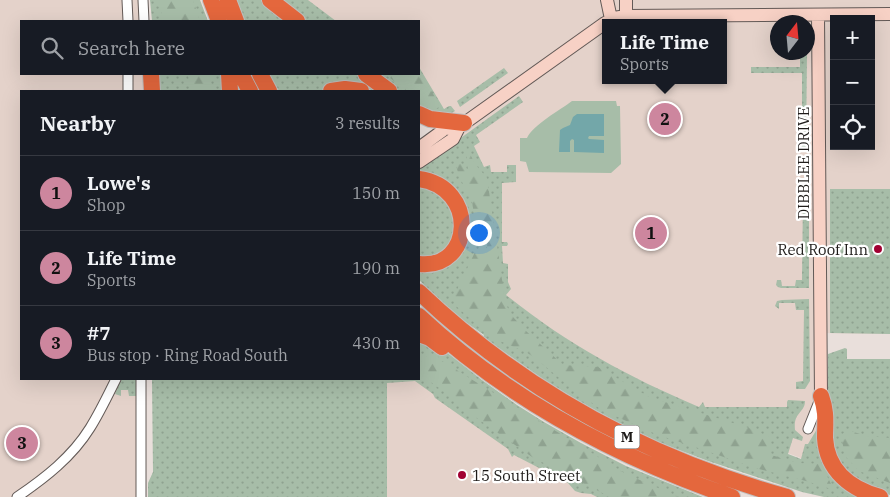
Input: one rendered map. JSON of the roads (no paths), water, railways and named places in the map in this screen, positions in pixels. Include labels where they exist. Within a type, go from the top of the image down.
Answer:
[{"type":"highway","points":[[211,0],[218,20]]},
{"type":"highway","points":[[228,0],[236,20]]},
{"type":"highway","points":[[270,0],[297,20]]},
{"type":"highway","points":[[152,75],[152,90]]},
{"type":"highway","points":[[229,75],[230,90]]},
{"type":"highway","points":[[242,75],[249,90]]},
{"type":"highway","points":[[261,75],[268,90]]},
{"type":"highway","points":[[367,75],[388,90]]},
{"type":"highway","points":[[338,90],[353,90]]},
{"type":"highway","points":[[420,114],[430,119],[461,125]]},
{"type":"highway","points":[[420,179],[435,183],[449,193],[458,205],[462,223],[462,233],[450,254],[436,262],[420,264]]},
{"type":"highway","name":"M","points":[[420,293],[449,320],[494,356],[536,386],[579,412],[670,456],[731,480],[787,497]]},
{"type":"highway","name":"M","points":[[420,317],[483,369],[553,416],[603,443],[681,478],[732,497]]},
{"type":"highway","points":[[420,334],[430,338],[445,349],[483,369]]},
{"type":"highway","points":[[821,396],[826,410],[826,446],[834,466],[852,486],[865,493],[880,497]]},
{"type":"main road","points":[[607,0],[611,19],[626,16],[890,14]]},
{"type":"main road","points":[[626,0],[626,16]]},
{"type":"main road","name":"DIBBLEE DRIVE","points":[[818,15],[821,396]]},
{"type":"main road","points":[[420,147],[445,129],[461,125],[602,25]]},
{"type":"main road","points":[[420,161],[453,139],[461,125]]},
{"type":"street","points":[[127,0],[128,20]]},
{"type":"street","points":[[143,0],[144,20]]},
{"type":"street","points":[[128,75],[128,90]]},
{"type":"street","points":[[144,75],[144,90]]},
{"type":"street","points":[[16,497],[54,470],[69,455],[89,429],[116,380]]},
{"type":"street","points":[[140,497],[141,380]]},
{"type":"street","points":[[141,395],[147,380]]},
{"type":"street","name":"DIBBLEE DRIVE","points":[[808,429],[821,396]]},
{"type":"water","points":[[577,114],[604,114],[604,136],[589,136],[588,138],[604,140],[604,153],[574,152],[574,140],[572,139],[570,141],[570,152],[559,152],[560,130],[570,125],[573,117]]},
{"type":"place","name":"Life Time","points":[[665,119]]},
{"type":"place","name":"Lowe's","points":[[651,233]]},
{"type":"place","name":"Red Roof Inn","points":[[878,249]]},
{"type":"place","name":"#7","points":[[22,443]]},
{"type":"place","name":"15 South Street","points":[[462,475]]}]
